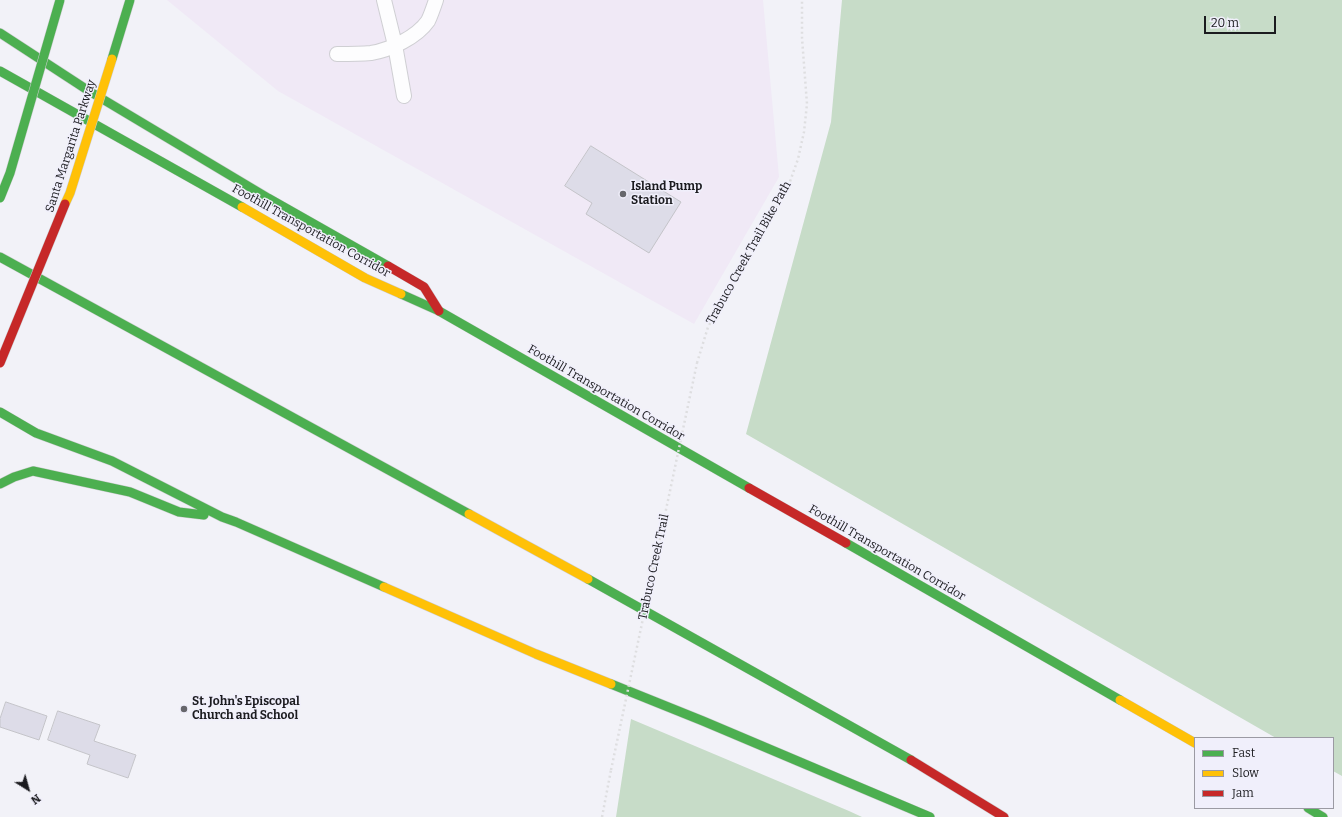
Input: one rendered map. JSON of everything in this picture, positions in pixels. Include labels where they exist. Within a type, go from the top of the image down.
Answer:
[{"type":"main road","points":[[0,198],[10,173],[60,0]]},
{"type":"main road","name":"Santa Margarita Parkway","points":[[0,363],[70,193],[130,0]]},
{"type":"main road","points":[[0,33],[89,92],[268,198],[424,287],[439,311]]},
{"type":"main road","name":"Foothill Transportation Corridor","points":[[0,71],[231,200],[365,278],[439,311],[1194,742]]},
{"type":"main road","points":[[0,257],[663,620],[912,761],[1004,817]]},
{"type":"main road","points":[[0,412],[36,433],[112,461],[222,517],[258,531],[536,654],[703,721],[930,817]]},
{"type":"main road","points":[[0,484],[14,477],[33,471],[130,492],[179,512],[222,517]]},
{"type":"main road","points":[[1310,809],[1323,817]]},
{"type":"lane","points":[[384,0],[395,45],[404,96]]},
{"type":"lane","points":[[337,54],[372,52],[389,48],[403,41],[428,21],[436,0]]},
{"type":"path","name":"Trabuco Creek Trail Bike Path","points":[[697,363],[708,327],[787,190],[798,159],[804,132],[807,104],[802,38],[802,0]]},
{"type":"path","name":"Trabuco Creek Trail","points":[[602,817],[697,363]]},
{"type":"shaded area","points":[[167,0],[763,0],[779,177],[694,324],[278,91]]},
{"type":"green space","points":[[842,0],[1342,0],[1342,776],[1334,772],[1334,737],[1274,737],[746,434],[831,122]]},
{"type":"green space","points":[[631,719],[849,811],[862,817],[616,817]]},
{"type":"building","name":"Island Pump Station","points":[[591,146],[681,202],[649,253],[586,214],[592,203],[565,186]]},
{"type":"building","points":[[6,702],[47,716],[39,740],[0,727],[0,719]]},
{"type":"building","points":[[58,711],[100,725],[94,741],[136,755],[128,778],[87,764],[90,755],[48,740]]},
{"type":"traffic: fast","points":[[0,198],[10,173],[60,0]]},
{"type":"traffic: fast","points":[[112,59],[130,0]]},
{"type":"traffic: fast","points":[[0,33],[89,91],[268,198],[388,266]]},
{"type":"traffic: fast","points":[[0,71],[242,207]]},
{"type":"traffic: fast","points":[[0,257],[469,514]]},
{"type":"traffic: fast","points":[[401,294],[439,311],[749,488]]},
{"type":"traffic: fast","points":[[0,412],[36,433],[112,461],[222,517],[384,587]]},
{"type":"traffic: fast","points":[[0,484],[14,477],[33,471],[130,492],[179,512],[204,515]]},
{"type":"traffic: fast","points":[[846,543],[1120,700]]},
{"type":"traffic: fast","points":[[588,579],[911,760]]},
{"type":"traffic: fast","points":[[611,684],[703,721],[930,817]]},
{"type":"traffic: fast","points":[[1310,809],[1323,817]]},
{"type":"traffic: slow","points":[[65,204],[70,193],[112,59]]},
{"type":"traffic: slow","points":[[242,207],[365,278],[401,294]]},
{"type":"traffic: slow","points":[[469,514],[588,579]]},
{"type":"traffic: slow","points":[[384,587],[536,654],[611,684]]},
{"type":"traffic: slow","points":[[1120,700],[1194,742]]},
{"type":"traffic: jam","points":[[0,363],[65,204]]},
{"type":"traffic: jam","points":[[388,266],[424,287],[439,311]]},
{"type":"traffic: jam","points":[[749,488],[846,543]]},
{"type":"traffic: jam","points":[[911,760],[1004,817]]},
{"type":"place","name":"Island Pump Station","points":[[623,194]]},
{"type":"place","name":"St. John's Episcopal Church and School","points":[[184,709]]}]
